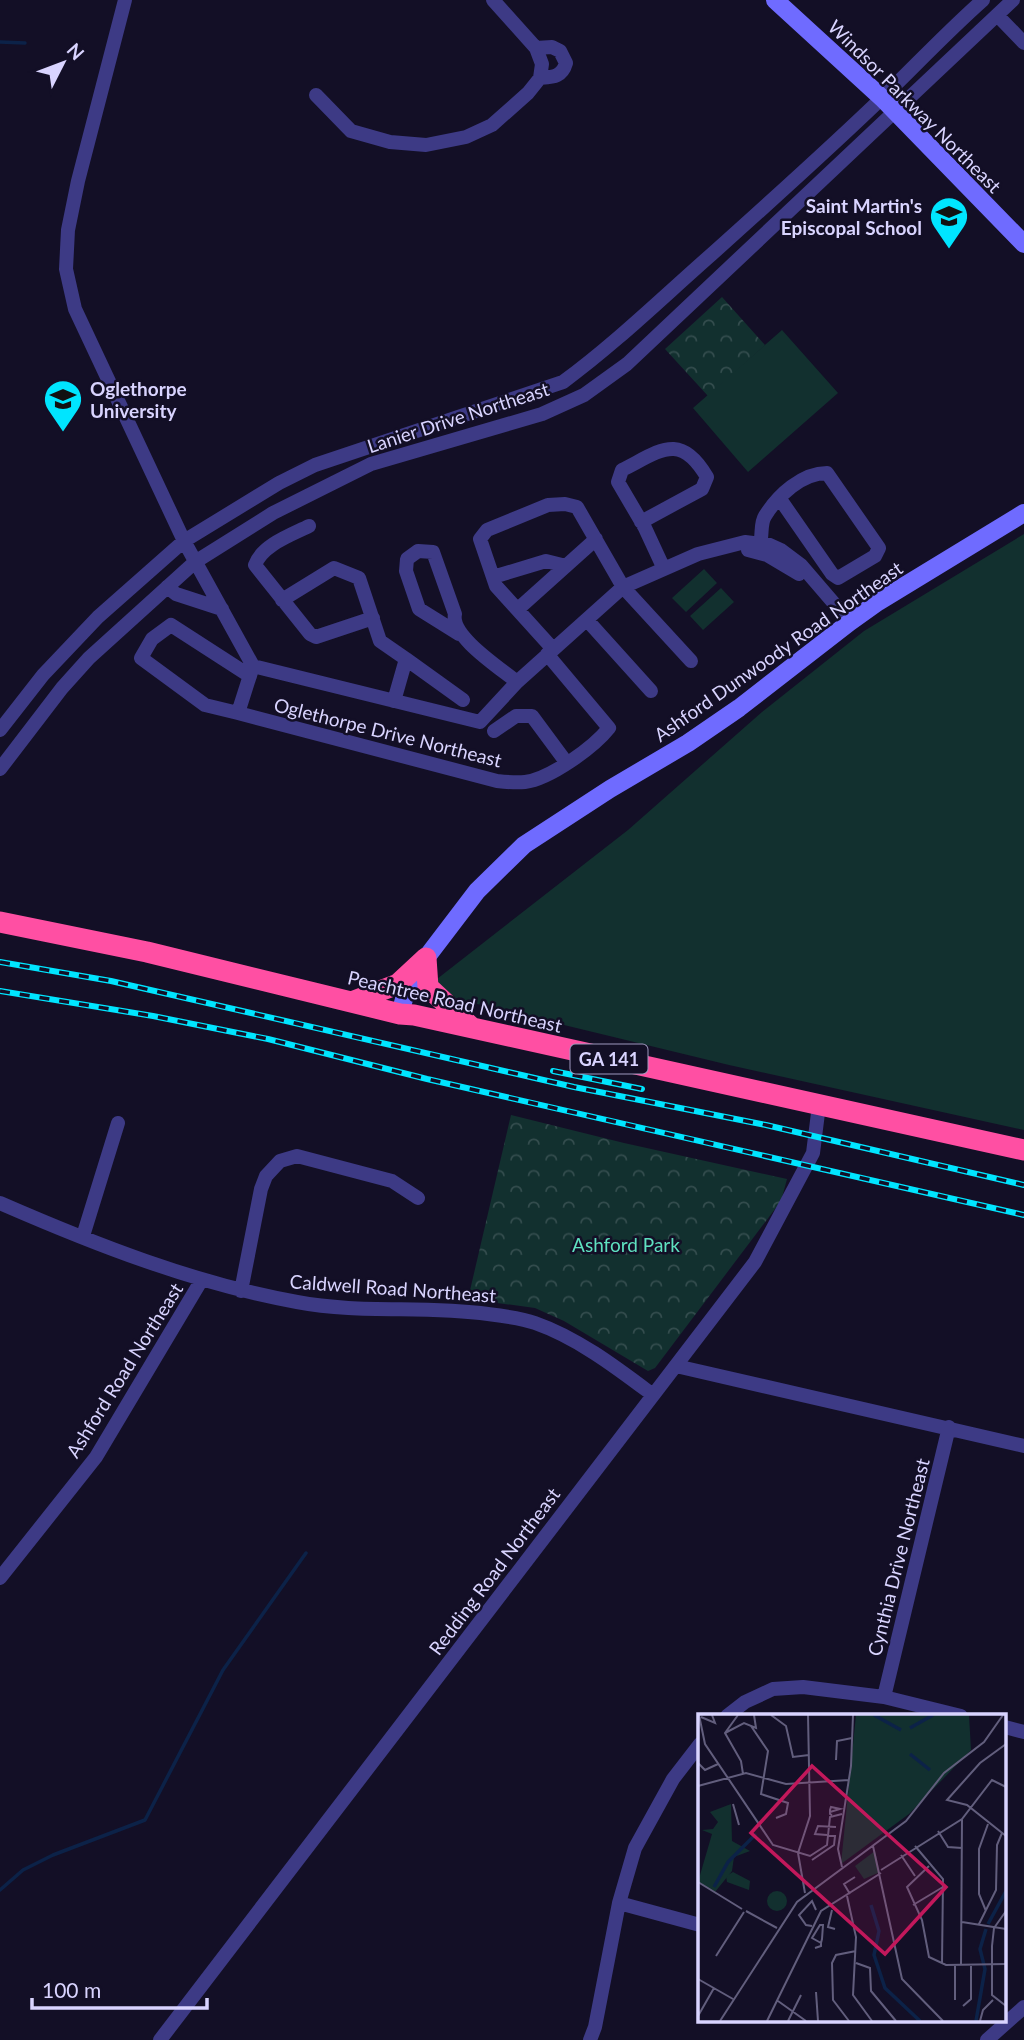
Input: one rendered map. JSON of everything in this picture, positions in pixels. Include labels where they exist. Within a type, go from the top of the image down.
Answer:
[{"type":"highway","name":"Peachtree Road Northeast","points":[[0,922],[147,952],[400,1014],[1024,1150]]},
{"type":"highway","points":[[354,1001],[398,984],[426,958]]},
{"type":"highway","points":[[426,958],[428,987],[471,1028]]},
{"type":"main road","name":"Windsor Parkway Northeast","points":[[775,0],[882,98],[1024,244]]},
{"type":"main road","name":"Ashford Dunwoody Road Northeast","points":[[400,1014],[407,988],[426,958],[477,891],[524,845],[729,715],[849,622],[1024,513]]},
{"type":"street","points":[[125,0],[78,181],[68,230],[66,269],[75,309],[184,541],[252,671],[238,713]]},
{"type":"street","points":[[316,95],[351,131],[390,142],[426,145],[466,137],[492,125],[540,78],[542,64],[536,48],[493,0]]},
{"type":"street","name":"Lanier Drive Northeast","points":[[0,730],[43,675],[98,617],[184,541],[279,482],[315,465],[400,435],[458,419],[563,382],[670,293],[882,98],[983,0]]},
{"type":"street","name":"Lanier Drive Northeast","points":[[0,769],[89,658],[195,562],[273,513],[371,464],[542,414],[584,395],[627,364],[1013,0]]},
{"type":"street","points":[[997,15],[1024,43]]},
{"type":"street","points":[[536,48],[552,47],[560,51],[566,64],[564,71],[558,76],[540,78]]},
{"type":"street","points":[[641,522],[702,489],[705,484],[707,477],[698,461],[684,450],[665,447],[622,470],[618,482],[664,569]]},
{"type":"street","points":[[761,538],[763,518],[780,499],[791,487],[813,473],[827,473],[879,548],[875,556],[838,578],[832,574],[780,499]]},
{"type":"street","name":"Oglethorpe Drive Northeast","points":[[691,662],[623,587],[577,507],[565,504],[548,505],[486,530],[480,539],[496,586],[518,609],[550,651],[609,728],[599,740],[547,775],[525,782],[496,782],[205,705],[141,658],[152,639],[171,625],[252,671],[480,722],[517,682],[550,651],[623,587],[698,554],[749,539],[775,539],[792,548],[807,565],[815,582]]},
{"type":"street","points":[[309,526],[266,549],[255,565],[310,634],[317,636],[373,618]]},
{"type":"street","points":[[518,609],[596,539]]},
{"type":"street","name":"Oglethorpe Drive Northeast","points":[[734,545],[758,543],[781,550],[801,565],[849,622]]},
{"type":"street","points":[[459,634],[453,621],[455,614],[433,552],[418,551],[407,559],[406,571],[419,609],[459,634],[517,682]]},
{"type":"street","points":[[493,577],[546,561],[566,566]]},
{"type":"street","points":[[282,600],[334,568],[359,578],[380,641],[463,700]]},
{"type":"street","points":[[185,596],[195,592],[206,581]]},
{"type":"street","points":[[167,587],[172,592],[222,610]]},
{"type":"street","points":[[587,620],[651,691]]},
{"type":"street","name":"Oglethorpe Drive Northeast","points":[[394,701],[406,659]]},
{"type":"street","name":"Oglethorpe Drive Northeast","points":[[494,731],[516,716],[532,716],[566,762]]},
{"type":"street","name":"Redding Road Northeast","points":[[160,2040],[755,1262],[813,1153],[819,1105]]},
{"type":"street","points":[[83,1236],[118,1123]]},
{"type":"street","points":[[241,1291],[261,1189],[266,1177],[280,1161],[297,1156],[392,1181],[418,1198]]},
{"type":"street","name":"Caldwell Road Northeast","points":[[0,1203],[201,1281],[241,1291],[301,1303],[467,1311],[533,1322],[559,1333],[591,1352],[653,1395]]},
{"type":"street","name":"Ashford Road Northeast","points":[[0,1578],[96,1457],[201,1281]]},
{"type":"street","points":[[676,1366],[1024,1446]]},
{"type":"street","name":"Cynthia Drive Northeast","points":[[884,1697],[949,1427]]},
{"type":"street","points":[[730,1714],[746,1702],[773,1689],[803,1687],[884,1697],[953,1714]]},
{"type":"street","points":[[1006,1727],[1024,1732]]},
{"type":"street","points":[[590,2040],[595,2027],[619,1902],[635,1848],[673,1779],[698,1747]]},
{"type":"street","points":[[619,1902],[698,1924]]},
{"type":"street","points":[[1006,2019],[1024,2007]]},
{"type":"street","points":[[987,2040],[1000,2023]]},
{"type":"green space","points":[[722,297],[765,345],[708,396],[665,349]]},
{"type":"green space","points":[[782,330],[838,393],[748,472],[693,408]]},
{"type":"green space","points":[[1024,534],[1024,1130],[729,1065],[432,993],[428,986],[628,830],[762,712],[864,631]]},
{"type":"green space","points":[[704,569],[717,583],[686,612],[672,598]]},
{"type":"green space","points":[[721,588],[734,602],[703,630],[690,616]]},
{"type":"green space","name":"Ashford Park","points":[[511,1115],[787,1179],[781,1201],[655,1368],[648,1371],[564,1321],[535,1308],[468,1299]]},
{"type":"waterway","points":[[0,42],[25,43]]},
{"type":"waterway","points":[[0,1890],[23,1870],[53,1855],[145,1820],[223,1670],[306,1553]]},
{"type":"railway","points":[[0,962],[111,981],[574,1087],[766,1125],[1024,1185]]},
{"type":"railway","points":[[0,991],[153,1016],[268,1039],[427,1079],[1024,1215]]},
{"type":"railway","points":[[553,1071],[642,1089]]},
{"type":"place","name":"Saint Martin's Episcopal School","points":[[949,250]]},
{"type":"place","name":"Oglethorpe University","points":[[63,433]]}]
